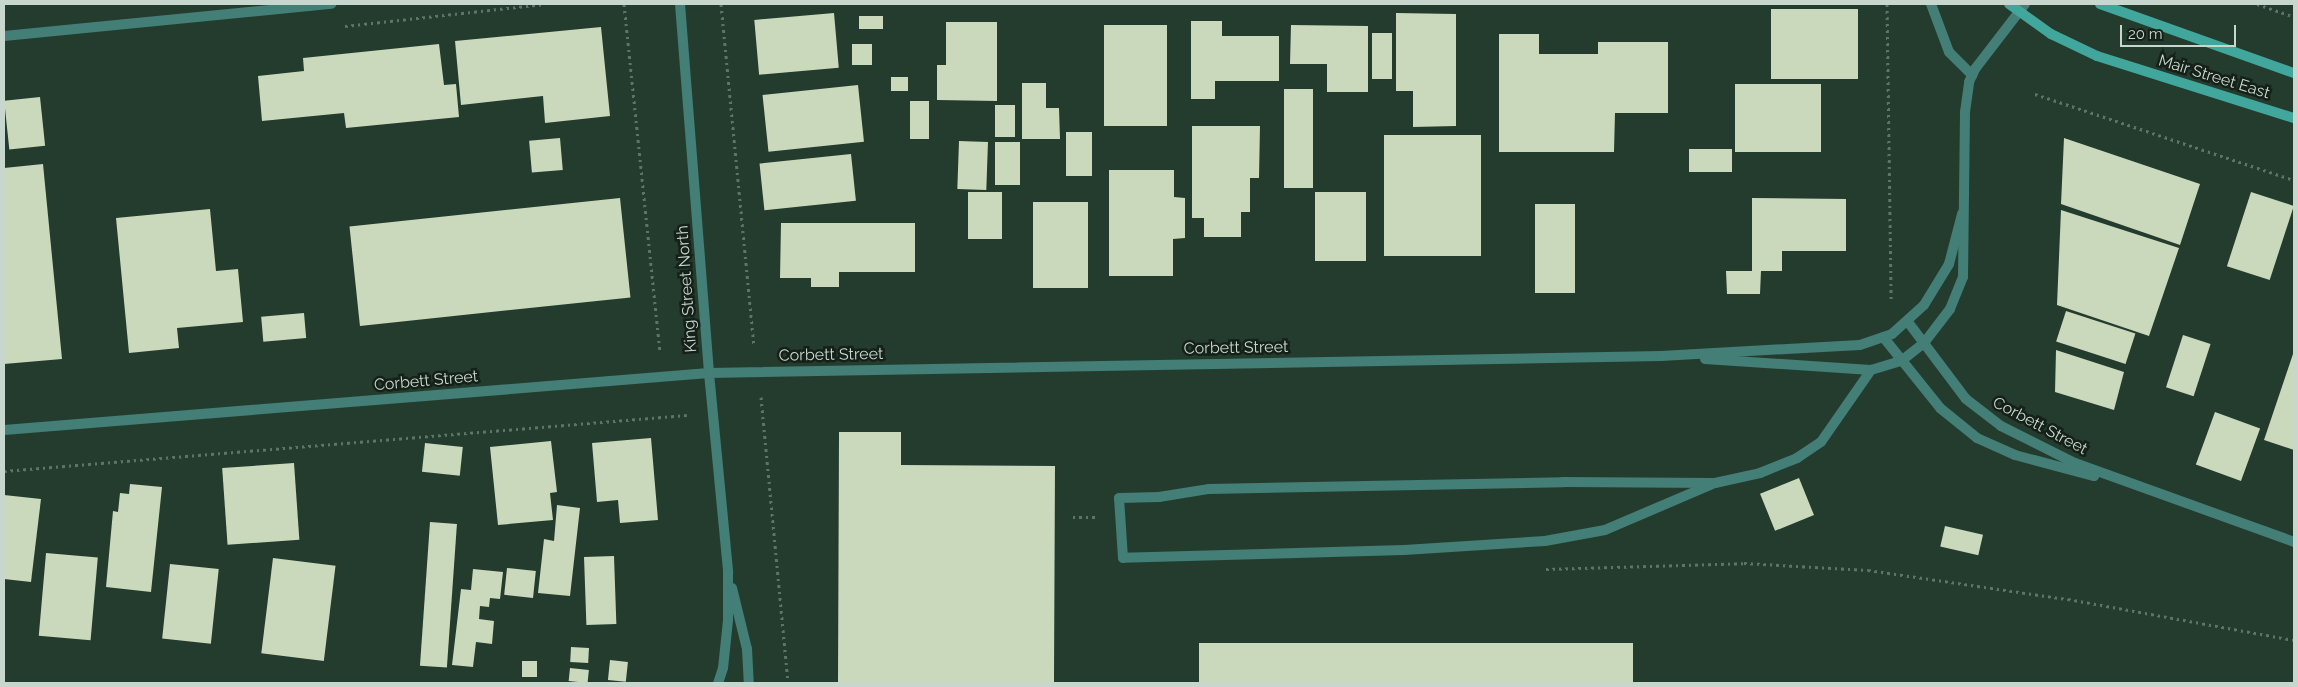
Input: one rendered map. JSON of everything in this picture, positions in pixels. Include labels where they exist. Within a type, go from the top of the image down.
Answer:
[{"type":"main road","name":"Mair Street East","points":[[2009,4],[2022,8],[2051,34],[2097,56],[2294,118]]},
{"type":"main road","name":"Mair Street East","points":[[2100,4],[2294,73]]},
{"type":"street","points":[[4,36],[330,4]]},
{"type":"street","name":"King Street North","points":[[680,4],[712,413],[728,572],[725,649],[718,683]]},
{"type":"street","points":[[1931,4],[1949,52],[1972,75]]},
{"type":"street","points":[[1908,322],[1924,343],[1943,321],[1961,287],[1965,259],[1962,214],[1964,112],[1972,75],[2022,8]]},
{"type":"street","name":"Corbett Street","points":[[4,430],[709,373],[1661,356],[1860,345],[1884,338],[1908,322],[1924,305],[1949,264],[1962,214]]},
{"type":"street","name":"Corbett Street","points":[[1884,338],[1940,408],[1958,425],[1990,445],[2035,461],[2141,488]]},
{"type":"street","name":"Corbett Street","points":[[1661,356],[1871,370],[1901,361],[1924,343],[1966,399],[1990,419],[2060,456],[2141,488],[2294,542]]},
{"type":"street","points":[[1715,483],[1563,482],[1209,489],[1159,497],[1119,498],[1123,558],[1404,550],[1545,541],[1605,530],[1715,483],[1772,469],[1814,448],[1826,436],[1871,370]]},
{"type":"street","name":"King Street North","points":[[728,572],[747,649],[749,683]]},
{"type":"path","points":[[624,4],[663,377]]},
{"type":"path","points":[[720,4],[788,683]]},
{"type":"path","points":[[1887,4],[1891,300],[1904,296],[1924,305]]},
{"type":"path","points":[[2257,4],[2294,17]]},
{"type":"path","points":[[2035,94],[2294,180]]},
{"type":"path","points":[[4,471],[712,413]]},
{"type":"path","points":[[1541,569],[1744,564],[1868,570],[2068,600],[2294,640]]},
{"type":"building","points":[[1771,9],[1858,9],[1858,79],[1771,79]]},
{"type":"building","points":[[834,13],[839,68],[759,75],[754,20]]},
{"type":"building","points":[[1396,13],[1456,14],[1456,126],[1413,127],[1413,91],[1396,91]]},
{"type":"building","points":[[859,16],[883,16],[883,29],[859,29]]},
{"type":"building","points":[[1191,21],[1222,21],[1222,36],[1279,36],[1279,81],[1215,81],[1215,99],[1191,99]]},
{"type":"building","points":[[946,22],[997,22],[997,101],[937,100],[937,65],[946,65]]},
{"type":"building","points":[[1104,25],[1167,25],[1167,126],[1104,126]]},
{"type":"building","points":[[1291,25],[1368,26],[1368,92],[1327,92],[1327,64],[1290,64]]},
{"type":"building","points":[[601,27],[610,116],[545,123],[543,96],[461,105],[455,41]]},
{"type":"building","points":[[1372,33],[1392,33],[1392,79],[1372,79]]},
{"type":"building","points":[[1499,34],[1539,34],[1539,54],[1598,54],[1598,42],[1668,42],[1668,113],[1615,113],[1614,152],[1499,152]]},
{"type":"building","points":[[439,44],[444,85],[456,84],[459,117],[346,128],[344,113],[262,121],[258,76],[304,71],[303,58]]},
{"type":"building","points":[[852,44],[872,44],[872,65],[852,65]]},
{"type":"building","points":[[891,77],[908,77],[908,91],[891,91]]},
{"type":"building","points":[[1022,83],[1046,83],[1046,108],[1059,108],[1060,139],[1022,139]]},
{"type":"building","points":[[1735,84],[1821,84],[1821,152],[1735,152]]},
{"type":"building","points":[[858,85],[864,142],[768,152],[763,95]]},
{"type":"building","points":[[1284,89],[1313,89],[1313,188],[1284,188]]},
{"type":"building","points":[[40,97],[45,146],[9,149],[4,101]]},
{"type":"building","points":[[910,101],[929,101],[929,139],[910,139]]},
{"type":"building","points":[[995,105],[1015,105],[1015,137],[995,137]]},
{"type":"building","points":[[1192,126],[1260,126],[1259,178],[1250,178],[1250,212],[1241,212],[1241,237],[1204,237],[1204,218],[1192,218]]},
{"type":"building","points":[[1066,132],[1092,132],[1092,176],[1066,176]]},
{"type":"building","points":[[1384,135],[1481,135],[1481,256],[1384,256]]},
{"type":"building","points":[[560,138],[563,170],[532,173],[529,141]]},
{"type":"building","points":[[2064,138],[2200,184],[2180,245],[2061,204]]},
{"type":"building","points":[[959,141],[988,142],[986,190],[957,189]]},
{"type":"building","points":[[995,142],[1020,142],[1020,185],[995,185]]},
{"type":"building","points":[[1689,149],[1732,149],[1732,172],[1689,172]]},
{"type":"building","points":[[851,154],[856,201],[764,210],[760,164]]},
{"type":"building","points":[[43,164],[62,359],[4,364],[4,168]]},
{"type":"building","points":[[1109,170],[1174,170],[1174,197],[1185,198],[1185,238],[1173,239],[1173,276],[1109,276]]},
{"type":"building","points":[[968,192],[1002,192],[1002,239],[968,239]]},
{"type":"building","points":[[1315,192],[1366,192],[1366,261],[1315,261]]},
{"type":"building","points":[[2251,192],[2294,206],[2270,280],[2227,266]]},
{"type":"building","points":[[620,198],[630,297],[360,326],[349,226]]},
{"type":"building","points":[[1752,198],[1846,199],[1846,251],[1782,251],[1782,271],[1761,271],[1760,294],[1727,294],[1726,271],[1752,271]]},
{"type":"building","points":[[1033,202],[1088,202],[1088,288],[1033,288]]},
{"type":"building","points":[[1535,204],[1575,204],[1575,293],[1535,293]]},
{"type":"building","points":[[210,209],[216,271],[238,269],[243,322],[177,328],[179,348],[129,353],[116,218]]},
{"type":"building","points":[[2061,210],[2179,248],[2149,336],[2057,305]]},
{"type":"building","points":[[781,223],[915,223],[915,272],[839,272],[839,287],[811,287],[811,278],[780,278]]},
{"type":"building","points":[[2066,311],[2135,334],[2126,364],[2056,341]]},
{"type":"building","points":[[304,313],[306,338],[263,342],[261,317]]},
{"type":"building","points":[[2183,335],[2211,344],[2194,396],[2166,387]]},
{"type":"building","points":[[2056,350],[2124,372],[2114,410],[2055,392]]},
{"type":"building","points":[[2294,351],[2294,450],[2264,440]]},
{"type":"building","points":[[2215,412],[2260,428],[2241,481],[2196,465]]},
{"type":"building","points":[[839,432],[901,432],[901,465],[1055,466],[1054,683],[838,683]]},
{"type":"building","points":[[651,438],[658,520],[620,523],[618,500],[597,502],[592,443]]},
{"type":"building","points":[[551,441],[557,492],[550,493],[553,520],[498,525],[490,447]]},
{"type":"building","points":[[425,443],[463,447],[460,476],[422,472]]},
{"type":"building","points":[[294,463],[299,540],[228,545],[222,468]]},
{"type":"building","points":[[1799,478],[1814,515],[1775,531],[1760,494]]},
{"type":"building","points":[[130,484],[162,487],[151,592],[106,587],[113,511],[118,512],[120,493],[129,494]]},
{"type":"building","points":[[4,495],[41,499],[31,582],[4,579]]},
{"type":"building","points":[[557,505],[580,508],[570,596],[538,593],[544,539],[554,541]]},
{"type":"building","points":[[430,522],[457,524],[447,668],[420,666]]},
{"type":"building","points":[[1945,526],[1983,535],[1978,555],[1940,546]]},
{"type":"building","points":[[46,553],[98,558],[91,640],[39,636]]},
{"type":"building","points":[[614,556],[616,624],[586,625],[584,557]]},
{"type":"building","points":[[273,558],[336,566],[324,661],[261,653]]},
{"type":"building","points":[[170,564],[219,569],[211,644],[162,639]]},
{"type":"building","points":[[507,568],[536,571],[533,598],[504,595]]},
{"type":"building","points":[[473,569],[503,572],[500,599],[490,598],[489,607],[480,606],[479,619],[494,621],[492,644],[476,642],[473,667],[452,665],[461,589],[471,590]]},
{"type":"building","points":[[1199,643],[1633,643],[1633,683],[1199,683]]},
{"type":"building","points":[[571,647],[589,648],[588,663],[570,662]]},
{"type":"building","points":[[610,660],[628,662],[626,682],[608,680]]},
{"type":"building","points":[[522,661],[537,661],[537,677],[522,677]]},
{"type":"building","points":[[570,668],[589,670],[588,683],[569,681]]}]
